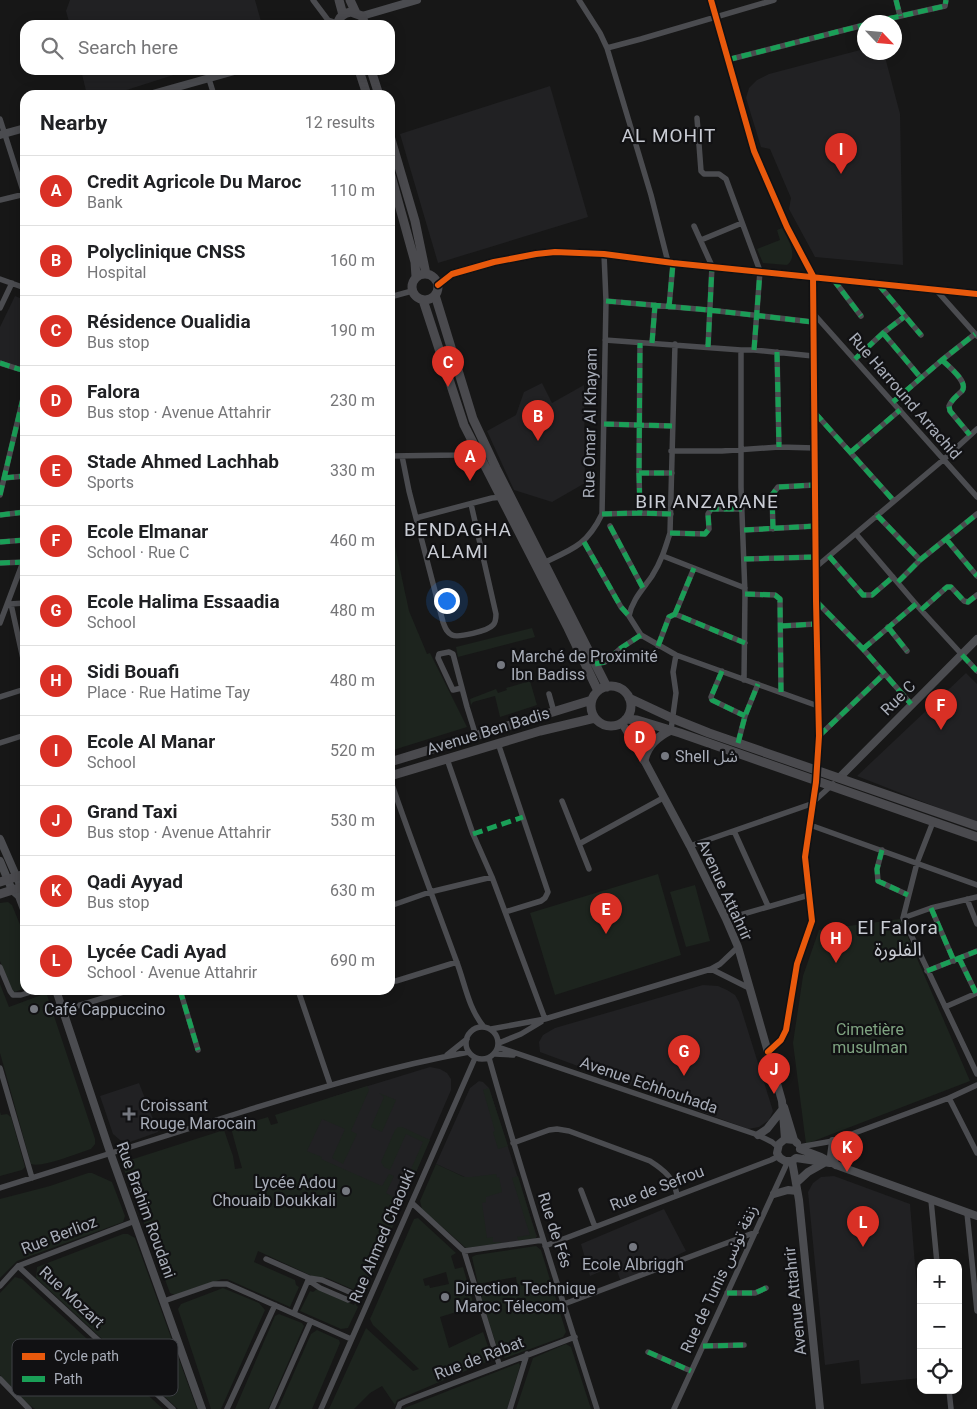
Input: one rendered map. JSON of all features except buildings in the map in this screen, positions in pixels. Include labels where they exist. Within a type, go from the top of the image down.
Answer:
[{"type":"main road","points":[[339,0],[343,15]]},
{"type":"main road","points":[[350,0],[361,18]]},
{"type":"main road","points":[[340,20],[347,12],[361,18]]},
{"type":"main road","points":[[361,75],[365,90]]},
{"type":"main road","points":[[373,75],[377,90]]},
{"type":"main road","points":[[395,153],[415,221],[426,274]]},
{"type":"main road","points":[[395,190],[415,262],[416,277],[412,284],[412,291],[416,297],[423,300],[430,299],[435,295],[438,285],[433,277],[426,274],[416,277]]},
{"type":"main road","points":[[435,295],[483,451],[500,497],[540,564],[607,687]]},
{"type":"main road","points":[[423,300],[464,425],[483,451],[512,498],[598,691]]},
{"type":"main road","points":[[977,826],[674,719],[629,698],[620,688],[607,687],[598,691],[592,700],[591,706],[595,718],[609,726],[624,721],[637,720],[671,730],[977,837]]},
{"type":"main road","points":[[624,721],[630,711],[629,698]]},
{"type":"main road","name":"Avenue Ben Badis","points":[[395,760],[592,700]]},
{"type":"main road","points":[[537,717],[540,730]]},
{"type":"main road","name":"Avenue Ben Badis","points":[[395,776],[540,730],[595,718]]},
{"type":"main road","points":[[644,760],[646,753],[655,740],[671,730]]},
{"type":"main road","points":[[4,881],[20,875]]},
{"type":"main road","points":[[0,894],[19,890]]},
{"type":"street","points":[[313,0],[328,20]]},
{"type":"street","points":[[361,18],[417,0]]},
{"type":"street","points":[[579,0],[600,33],[607,48],[651,195],[670,262],[669,307]]},
{"type":"street","points":[[711,0],[754,151],[787,227],[812,276],[819,736],[816,782],[805,858],[812,921],[797,964],[786,1030],[781,1040],[768,1052]]},
{"type":"street","points":[[607,48],[774,0]]},
{"type":"street","points":[[896,0],[900,15]]},
{"type":"street","points":[[902,16],[945,6],[946,0]]},
{"type":"street","points":[[727,60],[857,27]]},
{"type":"street","points":[[168,90],[222,75]]},
{"type":"street","points":[[209,79],[212,90]]},
{"type":"street","points":[[697,118],[701,171],[704,174],[718,174],[726,179],[760,271],[754,350]]},
{"type":"street","points":[[0,119],[2,134],[20,182]]},
{"type":"street","points":[[2,134],[20,129]]},
{"type":"street","points":[[0,200],[20,196]]},
{"type":"street","points":[[701,240],[742,223]]},
{"type":"street","points":[[694,226],[712,266],[708,347]]},
{"type":"street","points":[[438,285],[452,274],[515,257],[555,252],[604,254],[977,294]]},
{"type":"street","name":"Rue Omar Al Khayam","points":[[540,564],[584,542],[591,534],[602,514],[606,301],[604,254]]},
{"type":"street","points":[[0,279],[20,286]]},
{"type":"street","points":[[833,279],[861,316]]},
{"type":"street","points":[[0,308],[12,283]]},
{"type":"street","points":[[878,284],[921,335]]},
{"type":"street","points":[[395,296],[412,291]]},
{"type":"street","points":[[893,402],[942,360],[976,335],[937,291]]},
{"type":"street","points":[[606,301],[813,322]]},
{"type":"street","points":[[652,343],[655,305]]},
{"type":"street","name":"Rue Harround Arrachid","points":[[813,312],[977,497]]},
{"type":"street","points":[[855,359],[883,333],[904,317]]},
{"type":"street","points":[[883,333],[921,378]]},
{"type":"street","points":[[605,340],[754,350],[812,356]]},
{"type":"street","points":[[640,343],[640,512]]},
{"type":"street","points":[[629,616],[634,600],[663,556],[670,533],[675,344]]},
{"type":"street","points":[[740,350],[745,591],[744,680]]},
{"type":"street","points":[[777,352],[779,447]]},
{"type":"street","points":[[942,360],[964,385],[963,389],[948,406],[970,435]]},
{"type":"street","points":[[0,363],[20,369]]},
{"type":"street","points":[[851,452],[900,410]]},
{"type":"street","points":[[0,495],[20,411]]},
{"type":"street","points":[[815,413],[894,501]]},
{"type":"street","points":[[604,424],[672,426]]},
{"type":"street","points":[[816,567],[977,429]]},
{"type":"street","points":[[671,450],[722,451],[779,447],[815,448]]},
{"type":"street","points":[[395,456],[458,455],[483,451]]},
{"type":"street","points":[[402,456],[431,580],[446,629],[451,634],[458,636],[486,630],[495,622],[496,614],[471,504]]},
{"type":"street","points":[[639,473],[672,473]]},
{"type":"street","points":[[4,478],[20,476]]},
{"type":"street","points":[[773,529],[772,495],[774,490],[778,487],[815,485]]},
{"type":"street","points":[[416,518],[500,497],[512,498]]},
{"type":"street","points":[[670,533],[705,534],[709,529],[708,514],[711,509],[742,509]]},
{"type":"street","points":[[602,514],[640,512],[670,514]]},
{"type":"street","points":[[0,515],[20,513]]},
{"type":"street","points":[[830,556],[863,595],[872,595],[896,580],[977,514]]},
{"type":"street","points":[[877,515],[920,560]]},
{"type":"street","points":[[610,526],[643,588]]},
{"type":"street","points":[[744,530],[816,526]]},
{"type":"street","points":[[856,534],[921,610],[977,671]]},
{"type":"street","points":[[946,539],[977,576]]},
{"type":"street","points":[[0,542],[20,540]]},
{"type":"street","points":[[584,542],[620,607],[629,616],[641,635],[676,655],[818,706]]},
{"type":"street","points":[[663,556],[745,591],[778,596],[780,599],[781,626],[781,692]]},
{"type":"street","points":[[744,559],[816,557]]},
{"type":"street","points":[[0,563],[20,562]]},
{"type":"street","points":[[658,646],[668,617],[675,614],[694,568]]},
{"type":"street","points":[[0,623],[20,573]]},
{"type":"street","points":[[921,610],[947,587],[950,587],[968,602],[977,595]]},
{"type":"street","points":[[816,601],[863,649],[911,704]]},
{"type":"street","points":[[9,604],[20,603]]},
{"type":"street","points":[[9,604],[20,648]]},
{"type":"street","points":[[863,649],[916,604]]},
{"type":"street","points":[[675,614],[745,643]]},
{"type":"street","points":[[781,626],[816,624]]},
{"type":"street","points":[[888,628],[907,651]]},
{"type":"street","points":[[595,664],[605,662],[620,648],[641,635]]},
{"type":"street","name":"Rue C","points":[[839,778],[977,639]]},
{"type":"street","points":[[462,688],[453,690],[438,658],[439,654],[449,652],[453,654],[476,736]]},
{"type":"street","points":[[671,730],[676,693],[673,672],[676,655]]},
{"type":"street","points":[[722,672],[711,697],[712,700],[745,716]]},
{"type":"street","points":[[819,736],[884,674]]},
{"type":"street","points":[[738,743],[745,716],[758,684]]},
{"type":"street","points":[[0,697],[20,691]]},
{"type":"street","points":[[549,694],[554,712]]},
{"type":"street","name":"Avenue Attahrir","points":[[624,721],[690,846],[738,947],[782,1101],[786,1145]]},
{"type":"street","points":[[0,743],[20,737]]},
{"type":"street","points":[[498,743],[548,892],[541,901],[505,912]]},
{"type":"street","points":[[447,759],[473,834],[492,877],[545,1019]]},
{"type":"street","points":[[690,846],[812,804],[839,778]]},
{"type":"street","points":[[395,792],[474,1014],[484,1027]]},
{"type":"street","points":[[579,844],[663,798]]},
{"type":"street","points":[[562,802],[589,869]]},
{"type":"street","points":[[932,822],[908,895],[903,918],[977,1074]]},
{"type":"street","points":[[810,825],[977,885]]},
{"type":"street","points":[[734,831],[768,906]]},
{"type":"street","points":[[0,839],[20,873]]},
{"type":"street","points":[[882,850],[877,869],[878,881],[908,895]]},
{"type":"street","points":[[0,861],[4,881],[19,890]]},
{"type":"street","points":[[395,904],[430,892],[492,877]]},
{"type":"street","points":[[726,919],[809,895]]},
{"type":"street","points":[[903,918],[931,908],[977,897]]},
{"type":"street","points":[[967,899],[977,924]]},
{"type":"street","points":[[931,908],[976,993],[945,1007]]},
{"type":"street","points":[[473,1030],[484,1027],[491,1029],[545,1019],[711,969],[720,964],[738,947]]},
{"type":"street","points":[[928,971],[977,951]]},
{"type":"street","points":[[395,981],[457,962]]},
{"type":"street","points":[[0,967],[12,994],[16,996],[20,995]]},
{"type":"street","points":[[711,969],[750,988]]},
{"type":"street","name":"Rue Brahim Roudani","points":[[58,995],[110,1152],[177,1339]]},
{"type":"street","points":[[64,1010],[114,995]]},
{"type":"street","points":[[182,995],[198,1050]]},
{"type":"street","points":[[300,995],[330,1084]]},
{"type":"street","points":[[445,1056],[466,1039],[473,1030],[474,1014]]},
{"type":"street","points":[[498,1045],[521,1034],[545,1019]]},
{"type":"street","points":[[466,1039],[466,1046],[475,1058],[482,1060],[489,1058],[495,1054],[498,1045],[496,1034],[491,1029]]},
{"type":"street","name":"Avenue Echhouhada","points":[[498,1045],[518,1055],[826,1159],[830,1164],[977,1216]]},
{"type":"street","points":[[0,1188],[330,1084],[469,1052]]},
{"type":"street","name":"Avenue Echhouhada","points":[[495,1054],[518,1055]]},
{"type":"street","name":"Rue Ahmed Chaouki","points":[[320,1409],[412,1203],[438,1138],[475,1058]]},
{"type":"street","name":"Rue de Fés","points":[[489,1058],[513,1143],[597,1409]]},
{"type":"street","name":"Rue Ahmed Chaouki","points":[[468,1074],[482,1060]]},
{"type":"street","points":[[0,1068],[32,1178]]},
{"type":"street","name":"Rue de Sefrou","points":[[464,1251],[544,1243],[595,1227],[771,1160],[786,1145],[833,1141],[949,1098],[977,1085]]},
{"type":"street","points":[[949,1098],[977,1153]]},
{"type":"street","points":[[782,1101],[789,1119],[783,1160],[830,1164]]},
{"type":"street","points":[[758,1135],[767,1129],[782,1110]]},
{"type":"street","points":[[513,1143],[548,1130],[569,1131],[650,1160],[670,1177],[675,1185],[677,1195]]},
{"type":"street","points":[[830,1164],[833,1141]]},
{"type":"street","points":[[786,1145],[792,1160]]},
{"type":"street","name":"Avenue Attahrir","points":[[792,1160],[820,1409]]},
{"type":"street","name":"Rue de Tunis زنقة تونس","points":[[674,1409],[774,1194],[792,1160]]},
{"type":"street","points":[[774,1194],[796,1187],[808,1172],[830,1164]]},
{"type":"street","points":[[581,1190],[595,1227]]},
{"type":"street","points":[[930,1200],[937,1259]]},
{"type":"street","points":[[412,1203],[464,1251],[500,1364]]},
{"type":"street","points":[[967,1212],[977,1311]]},
{"type":"street","name":"Rue Berlioz","points":[[0,1286],[18,1266],[135,1221]]},
{"type":"street","points":[[564,1304],[756,1232]]},
{"type":"street","points":[[266,1259],[309,1279],[320,1288],[348,1300],[352,1299],[352,1292],[322,1280],[309,1279]]},
{"type":"street","name":"Rue Mozart","points":[[18,1266],[97,1339]]},
{"type":"street","points":[[294,1312],[309,1279]]},
{"type":"street","points":[[164,1301],[213,1284],[227,1284],[294,1312],[351,1339]]},
{"type":"street","points":[[728,1293],[755,1293],[766,1288]]},
{"type":"street","points":[[228,1409],[275,1304]]},
{"type":"street","points":[[272,1409],[311,1321]]},
{"type":"street","name":"Rue de Rabat","points":[[398,1409],[400,1404],[404,1402],[575,1336]]},
{"type":"street","name":"Rue Brahim Roudani","points":[[178,1341],[202,1409]]},
{"type":"street","points":[[703,1346],[744,1345]]},
{"type":"street","points":[[648,1352],[691,1371]]},
{"type":"street","points":[[510,1409],[527,1354]]},
{"type":"street","points":[[0,1379],[12,1391]]},
{"type":"street","points":[[950,1394],[951,1409]]},
{"type":"street","points":[[16,1396],[29,1409]]},
{"type":"street","name":"Rue Mozart","points":[[159,1396],[173,1409]]},
{"type":"shaded area","points":[[70,0],[255,0],[261,20],[69,20],[66,11]]},
{"type":"shaded area","points":[[857,51],[857,60],[886,60],[900,114],[903,265],[815,257],[789,209],[791,198],[770,149],[761,147],[746,98],[749,88],[757,80],[769,74]]},
{"type":"shaded area","points":[[82,75],[173,75],[127,90],[86,90]]},
{"type":"shaded area","points":[[550,86],[588,217],[438,263],[400,134]]},
{"type":"shaded area","points":[[15,296],[20,298],[20,367],[0,361],[0,327]]},
{"type":"shaded area","points":[[542,383],[552,403],[584,385],[585,483],[552,502],[514,490],[487,431],[516,415],[524,392]]},
{"type":"shaded area","points":[[966,673],[977,684],[977,823],[857,776]]},
{"type":"shaded area","points":[[703,985],[718,986],[727,990],[735,995],[739,1002],[773,1111],[769,1120],[759,1127],[748,1129],[540,1052],[539,1042],[543,1035],[555,1028]]},
{"type":"shaded area","name":"Lycée Adou Chouaib Doukkali","points":[[430,1067],[447,1073],[451,1079],[451,1090],[373,1271],[305,1148],[329,1098]]},
{"type":"shaded area","points":[[479,1081],[489,1088],[537,1236],[535,1239],[486,1245],[479,1204],[491,1189],[436,1164],[470,1088]]},
{"type":"shaded area","name":"Croissant Rouge Marocain","points":[[139,1083],[158,1132],[130,1142],[120,1140],[113,1134],[100,1096]]},
{"type":"shaded area","points":[[834,1176],[910,1204],[917,1289],[917,1378],[861,1384],[859,1360],[825,1365],[808,1192],[813,1183],[821,1177]]},
{"type":"shaded area","name":"Ecole Albriggh","points":[[664,1209],[686,1251],[621,1282],[615,1265],[590,1276],[581,1244]]},
{"type":"green space","points":[[782,228],[791,247],[792,257],[790,261],[787,265],[763,263],[757,249],[780,240],[777,230]]},
{"type":"green space","points":[[395,546],[409,611],[427,654],[430,653],[467,727],[395,749]]},
{"type":"green space","points":[[532,628],[535,637],[458,657],[456,647]]},
{"type":"green space","points":[[530,681],[537,705],[500,717],[495,696],[473,702],[471,705],[470,699],[496,689],[498,693],[507,690],[506,688]]},
{"type":"green space","points":[[658,874],[681,955],[555,995],[530,913]]},
{"type":"green space","points":[[695,885],[710,941],[686,947],[670,892]]},
{"type":"green space","points":[[8,902],[12,905],[20,925],[20,990],[15,992],[11,989],[0,961],[0,903]]},
{"type":"green space","name":"Cimetière musulman","points":[[900,919],[970,1081],[806,1144],[793,1043],[803,976],[819,930]]},
{"type":"green space","points":[[0,984],[9,1007],[41,995],[47,995],[95,1139],[95,1144],[91,1149],[43,1164],[31,1164],[0,1053]]},
{"type":"green space","points":[[367,1086],[369,1090],[351,1131],[357,1134],[343,1164],[332,1158],[345,1129],[322,1119],[307,1151],[382,1186],[389,1174],[394,1176],[386,1193],[395,1198],[423,1142],[406,1134],[390,1170],[384,1167],[381,1162],[395,1130],[398,1127],[402,1127],[430,1140],[364,1293],[361,1293],[356,1305],[358,1307],[348,1328],[341,1329],[300,1311],[310,1291],[313,1292],[317,1289],[354,1305],[359,1292],[327,1278],[312,1276],[258,1251],[254,1262],[295,1280],[296,1285],[299,1287],[290,1307],[227,1279],[175,1295],[170,1293],[123,1167],[124,1162],[224,1130],[233,1156],[235,1169],[242,1168],[231,1128],[268,1117],[271,1125],[278,1123],[275,1115]]},
{"type":"green space","points":[[489,1088],[508,1146],[498,1149],[493,1132],[495,1131],[483,1090]]},
{"type":"green space","points":[[379,1093],[396,1100],[382,1132],[371,1127],[384,1097]]},
{"type":"green space","points":[[0,1112],[1,1115],[7,1114],[11,1117],[25,1167],[22,1170],[0,1176]]},
{"type":"green space","points":[[436,1164],[464,1177],[496,1174],[497,1178],[499,1177],[502,1192],[486,1197],[486,1202],[482,1203],[487,1238],[493,1237],[493,1242],[501,1243],[466,1248],[422,1209],[420,1201]]},
{"type":"green space","points":[[88,1173],[112,1182],[125,1216],[123,1222],[17,1261],[0,1278],[0,1199],[50,1186]]},
{"type":"green space","points":[[518,1176],[536,1236],[536,1238],[519,1241],[517,1237],[530,1235],[512,1178]]},
{"type":"green space","points":[[418,1218],[456,1253],[451,1256],[455,1269],[463,1267],[475,1309],[467,1312],[466,1309],[440,1317],[449,1348],[483,1332],[491,1360],[397,1400],[395,1405],[382,1386],[370,1393],[354,1409],[329,1409],[366,1328],[413,1371],[419,1369],[373,1325],[370,1319],[414,1219]],"holes":[[[446,1272],[449,1284],[430,1288],[429,1285],[425,1286],[423,1279]]]},
{"type":"green space","points":[[123,1234],[128,1234],[135,1238],[172,1339],[102,1339],[36,1278],[37,1267]]},
{"type":"green space","points":[[536,1246],[541,1250],[566,1332],[563,1337],[505,1358],[500,1355],[498,1350],[481,1298],[485,1291],[502,1287],[505,1288],[507,1293],[518,1291],[516,1277],[478,1284],[472,1257]]},
{"type":"green space","points":[[15,1277],[22,1279],[87,1339],[12,1339],[12,1388],[0,1375],[0,1293]]},
{"type":"green space","points":[[223,1288],[259,1303],[265,1310],[221,1409],[211,1409],[178,1309],[181,1304]]},
{"type":"green space","points":[[279,1314],[302,1323],[304,1326],[268,1409],[235,1409],[275,1316]]},
{"type":"green space","points":[[317,1330],[339,1340],[340,1343],[312,1409],[278,1409],[311,1334]]},
{"type":"green space","points":[[566,1344],[571,1347],[591,1409],[516,1409],[533,1358]]},
{"type":"green space","points":[[178,1357],[197,1409],[178,1409],[164,1396],[178,1396]]},
{"type":"green space","points":[[519,1363],[520,1366],[507,1409],[402,1409]]},
{"type":"green space","points":[[19,1396],[149,1396],[163,1409],[35,1409]]},
{"type":"marked path","points":[[896,0],[900,15]]},
{"type":"marked path","points":[[902,16],[945,6],[946,0]]},
{"type":"marked path","points":[[727,60],[857,27]]},
{"type":"marked path","points":[[669,307],[673,263]]},
{"type":"marked path","points":[[708,347],[712,266]]},
{"type":"marked path","points":[[754,350],[760,271]]},
{"type":"marked path","points":[[833,279],[861,316]]},
{"type":"marked path","points":[[878,284],[921,335]]},
{"type":"marked path","points":[[606,301],[813,322]]},
{"type":"marked path","points":[[652,343],[655,305]]},
{"type":"marked path","points":[[855,359],[883,333],[904,317]]},
{"type":"marked path","points":[[883,333],[921,378]]},
{"type":"marked path","points":[[893,402],[975,334]]},
{"type":"marked path","points":[[640,343],[640,513]]},
{"type":"marked path","points":[[777,352],[779,447]]},
{"type":"marked path","points":[[942,360],[957,374],[963,383],[962,391],[953,399],[949,406],[950,411],[970,435]]},
{"type":"marked path","points":[[0,363],[20,369]]},
{"type":"marked path","points":[[851,452],[900,410]]},
{"type":"marked path","points":[[0,495],[20,411]]},
{"type":"marked path","points":[[815,413],[894,501]]},
{"type":"marked path","points":[[604,424],[672,426]]},
{"type":"marked path","points":[[639,473],[672,473]]},
{"type":"marked path","points":[[4,478],[20,476]]},
{"type":"marked path","points":[[773,529],[772,495],[778,487],[815,485]]},
{"type":"marked path","points":[[670,533],[705,534],[709,529],[708,514],[711,509],[742,509]]},
{"type":"marked path","points":[[0,515],[20,513]]},
{"type":"marked path","points":[[602,514],[671,514]]},
{"type":"marked path","points":[[898,582],[920,560],[977,514]]},
{"type":"marked path","points":[[877,515],[920,560]]},
{"type":"marked path","points":[[610,526],[643,588]]},
{"type":"marked path","points":[[744,530],[816,526]]},
{"type":"marked path","points":[[946,539],[977,576]]},
{"type":"marked path","points":[[0,542],[20,540]]},
{"type":"marked path","points":[[584,542],[621,607],[629,616]]},
{"type":"marked path","points":[[829,556],[863,595],[872,595],[893,577]]},
{"type":"marked path","points":[[744,559],[816,557]]},
{"type":"marked path","points":[[0,563],[20,562]]},
{"type":"marked path","points":[[675,614],[694,568]]},
{"type":"marked path","points":[[921,610],[947,587],[951,587],[964,601],[968,602],[977,595]]},
{"type":"marked path","points":[[745,594],[775,595],[780,599],[781,692]]},
{"type":"marked path","points":[[816,601],[863,649],[911,704]]},
{"type":"marked path","points":[[863,649],[916,604]]},
{"type":"marked path","points":[[658,646],[669,617],[675,614],[745,643]]},
{"type":"marked path","points":[[781,626],[816,624]]},
{"type":"marked path","points":[[888,627],[907,651]]},
{"type":"marked path","points":[[595,664],[605,662],[621,648],[641,635]]},
{"type":"marked path","points":[[962,655],[977,671]]},
{"type":"marked path","points":[[722,671],[711,697],[712,700],[745,716]]},
{"type":"marked path","points":[[819,736],[884,674]]},
{"type":"marked path","points":[[738,743],[745,716],[758,684]]},
{"type":"marked path","points":[[473,834],[523,817]]},
{"type":"marked path","points":[[882,850],[877,869],[878,881],[908,895]]},
{"type":"marked path","points":[[931,908],[954,961]]},
{"type":"marked path","points":[[927,971],[977,951]]},
{"type":"marked path","points":[[959,958],[976,993]]},
{"type":"marked path","points":[[182,995],[198,1050]]},
{"type":"marked path","points":[[727,1293],[755,1293],[766,1288]]},
{"type":"marked path","points":[[703,1346],[744,1345]]},
{"type":"marked path","points":[[648,1352],[691,1371]]},
{"type":"cycle path","points":[[711,0],[754,151],[787,227],[813,276],[819,736],[816,782],[805,857],[812,921],[797,964],[786,1030],[781,1040],[768,1052]]},
{"type":"cycle path","points":[[438,285],[452,274],[494,262],[555,252],[604,254],[673,263],[977,294]]},
{"type":"place","name":"Ecole Al Manar","points":[[841,174]]},
{"type":"place","name":"Résidence Oualidia","points":[[448,387]]},
{"type":"place","name":"Polyclinique CNSS","points":[[538,441]]},
{"type":"place","name":"Credit Agricole Du Maroc","points":[[470,481]]},
{"type":"place","name":"Marché de Proximité Ibn Badiss","points":[[501,665]]},
{"type":"place","name":"Ecole Elmanar","points":[[941,730]]},
{"type":"place","name":"Shell شل","points":[[665,756]]},
{"type":"place","name":"Falora","points":[[640,762]]},
{"type":"place","name":"Stade Ahmed Lachhab","points":[[606,934]]},
{"type":"place","name":"Sidi Bouafi","points":[[836,963]]},
{"type":"place","name":"Café Cappuccino","points":[[34,1009]]},
{"type":"place","name":"Ecole Halima Essaadia","points":[[684,1076]]},
{"type":"place","name":"Grand Taxi","points":[[774,1094]]},
{"type":"place","name":"Croissant Rouge Marocain","points":[[129,1114]]},
{"type":"place","name":"Qadi Ayyad","points":[[847,1172]]},
{"type":"place","name":"Lycée Adou Chouaib Doukkali","points":[[346,1191]]},
{"type":"place","name":"Ecole Albriggh","points":[[633,1247]]},
{"type":"place","name":"Lycée Cadi Ayad","points":[[863,1247]]},
{"type":"place","name":"Direction Technique Maroc Télecom","points":[[445,1297]]},
{"type":"district","name":"AL MOHIT","points":[[669,135]]},
{"type":"district","name":"BIR ANZARANE","points":[[707,501]]},
{"type":"district","name":"BENDAGHA ALAMI","points":[[458,540]]},
{"type":"district","name":"El Falora الفلورة","points":[[898,938]]}]
